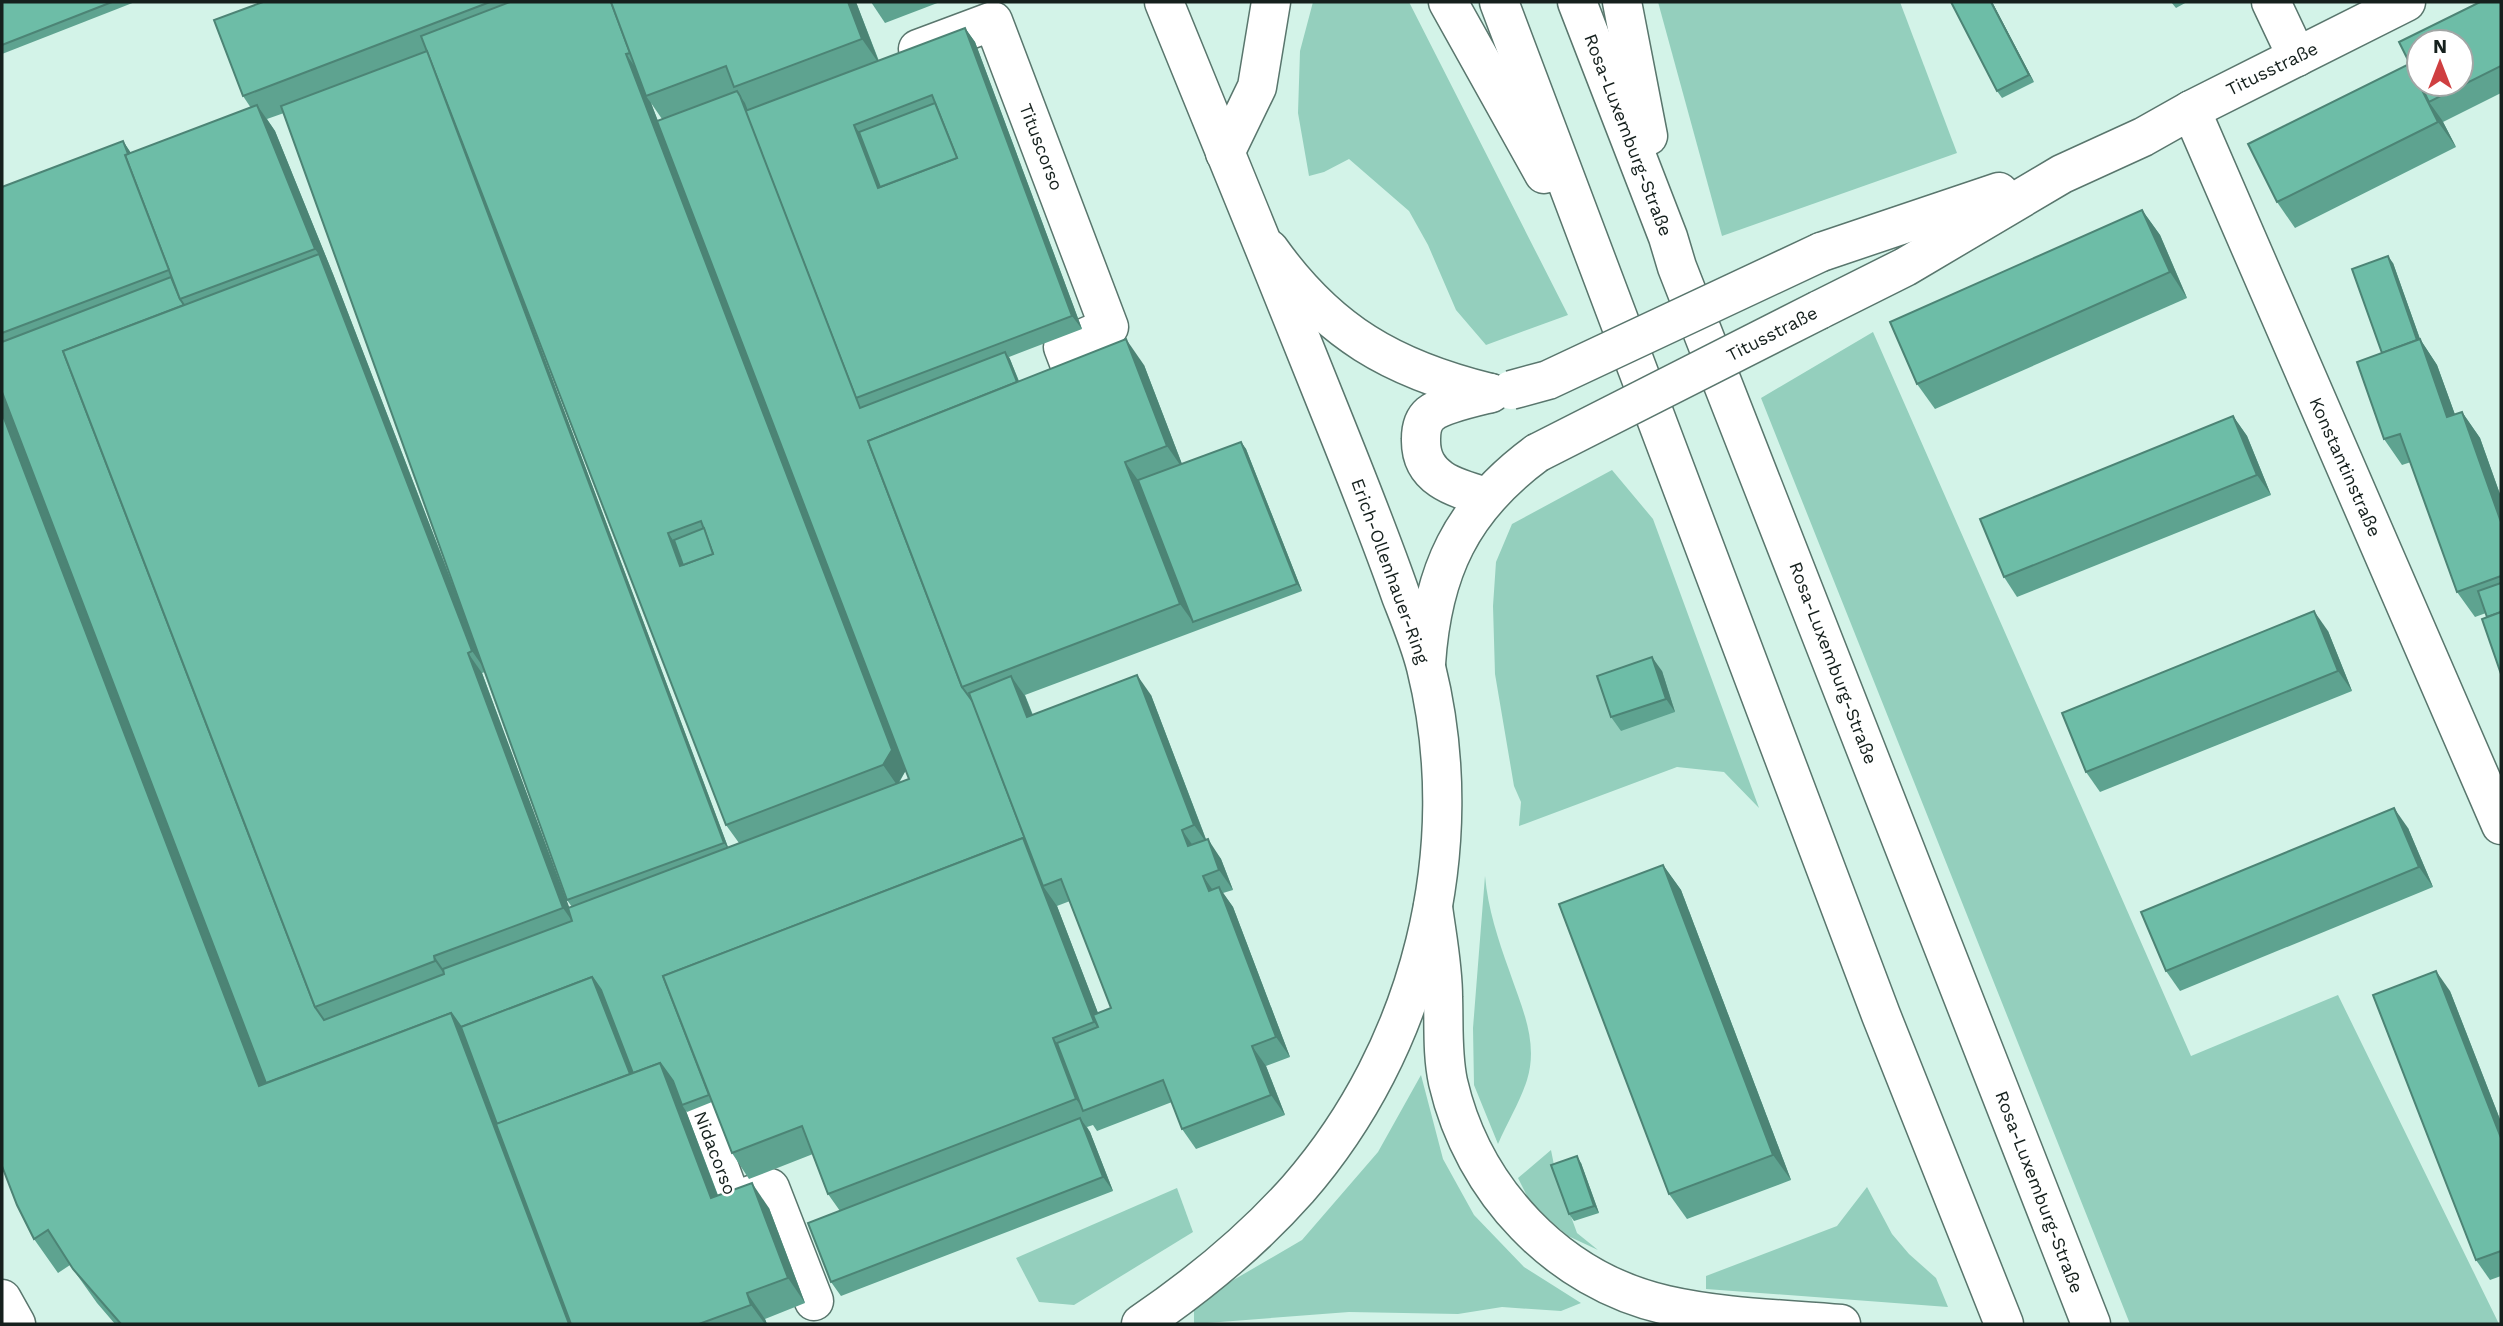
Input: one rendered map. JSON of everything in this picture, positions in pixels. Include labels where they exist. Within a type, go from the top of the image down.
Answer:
[{"type":"main road","name":"Erich-Ollenhauer-Ring","points":[[1141,1324],[1183,1295],[1242,1246],[1298,1189],[1331,1148],[1360,1104],[1395,1032],[1422,958],[1440,856],[1442,792],[1438,727],[1426,664],[1385,551],[1164,2]]},
{"type":"main road","points":[[1225,153],[1257,87],[1271,2]]},
{"type":"main road","points":[[1448,2],[1608,291]]},
{"type":"main road","points":[[1499,2],[1881,1015],[2004,1324]]},
{"type":"main road","name":"Rosa-Luxemburg-Straße","points":[[1577,2],[1668,237],[1677,267],[2091,1324]]},
{"type":"main road","points":[[1622,2],[1668,237]]},
{"type":"main road","points":[[2271,2],[2297,57]]},
{"type":"main road","name":"Titusstraße","points":[[1426,664],[1433,604],[1453,547],[1487,497],[1503,480],[1537,453],[1905,267],[2062,174],[2143,137],[2190,110],[2406,2]]},
{"type":"main road","name":"Tituscorso","points":[[883,63],[993,21],[1109,327],[1063,347],[1081,364],[1035,382]]},
{"type":"main road","name":"Konstantinstraße","points":[[2190,110],[2501,824]]},
{"type":"main road","name":"Titusstraße","points":[[1487,497],[1447,484],[1435,477],[1427,466],[1422,453],[1421,438],[1422,425],[1430,414],[1548,380],[1821,252],[1922,216],[2062,174]]},
{"type":"main road","name":"Titusstraße","points":[[1260,236],[1288,275],[1321,310],[1358,339],[1399,363],[1444,382],[1500,392]]},
{"type":"main road","points":[[1433,907],[1443,995],[1442,1039],[1455,1109],[1484,1173],[1505,1203],[1531,1231],[1562,1258],[1598,1280],[1650,1300],[1704,1311],[1841,1324]]},
{"type":"main road","name":"Nidacorso","points":[[657,1048],[667,1074],[687,1078],[732,1202],[770,1188],[814,1300]]},
{"type":"main road","points":[[2,1298],[16,1324]]},
{"type":"green space","points":[[1313,2],[1409,2],[1568,315],[1486,345],[1456,310],[1428,245],[1409,211],[1349,159],[1324,172],[1309,176],[1298,113],[1300,51]]},
{"type":"green space","points":[[1658,2],[1900,2],[1957,153],[1722,236]]},
{"type":"green space","points":[[1873,332],[2191,1056],[2338,995],[2499,1324],[2130,1324],[1761,398]]},
{"type":"green space","points":[[1612,470],[1653,519],[1759,808],[1724,772],[1677,767],[1519,826],[1521,802],[1514,786],[1495,674],[1493,606],[1496,562],[1512,524]]},
{"type":"green space","points":[[1485,876],[1494,924],[1523,1010],[1531,1051],[1527,1080],[1498,1144],[1474,1085],[1473,1028]]},
{"type":"green space","points":[[1421,1075],[1443,1159],[1474,1215],[1524,1267],[1581,1303],[1561,1311],[1502,1307],[1458,1314],[1349,1312],[1194,1324],[1194,1303],[1302,1240],[1378,1152]]},
{"type":"green space","points":[[1551,1150],[1556,1175],[1577,1233],[1598,1250],[1568,1236],[1531,1204],[1518,1178]]},
{"type":"green space","points":[[1867,1187],[1892,1234],[1909,1254],[1936,1278],[1948,1307],[1706,1289],[1706,1276],[1837,1226]]},
{"type":"green space","points":[[1177,1188],[1193,1232],[1074,1305],[1039,1302],[1016,1258]]},
{"type":"building","points":[[2,2],[112,2],[2,45]]},
{"type":"building","points":[[263,2],[490,2],[243,96],[214,20]]},
{"type":"building","points":[[510,2],[611,2],[630,53],[626,54],[892,750],[883,765],[726,825],[421,36]],"holes":[[[701,521],[713,554],[680,566],[668,533]]]},
{"type":"building","points":[[611,2],[848,2],[862,39],[734,87],[726,66],[646,96]]},
{"type":"building","points":[[1951,2],[1991,2],[2029,75],[1997,91]]},
{"type":"building","points":[[2480,2],[2501,2],[2501,66],[2475,79],[2475,28],[2427,28]]},
{"type":"building","points":[[965,28],[1072,316],[856,398],[745,111]],"holes":[[[932,95],[957,158],[878,188],[854,125]]]},
{"type":"building","points":[[2405,39],[2405,54],[2399,42]]},
{"type":"building","points":[[427,51],[724,843],[567,900],[281,106]]},
{"type":"building","points":[[2405,66],[2405,98],[2426,98],[2438,122],[2277,202],[2248,144]]},
{"type":"building","points":[[737,91],[860,408],[1005,352],[1017,382],[868,441],[962,687],[973,702],[1027,844],[1023,838],[663,976],[709,1095],[682,1105],[673,1081],[660,1063],[633,1073],[601,990],[592,977],[461,1027],[451,1013],[266,1083],[2,392],[2,342],[171,277],[184,305],[63,351],[315,1007],[324,1020],[444,974],[443,969],[572,921],[568,908],[909,779],[657,121]]},
{"type":"building","points":[[935,103],[957,158],[880,187],[859,132]]},
{"type":"building","points":[[257,105],[315,249],[180,299],[125,155]]},
{"type":"building","points":[[123,141],[128,154],[125,155],[169,270],[2,333],[2,187]]},
{"type":"building","points":[[2142,210],[2170,272],[1917,384],[1890,322]]},
{"type":"building","points":[[319,254],[472,651],[468,653],[563,908],[434,956],[435,961],[315,1007],[63,351]]},
{"type":"building","points":[[2388,256],[2417,340],[2382,353],[2352,269]]},
{"type":"building","points":[[1126,339],[1167,446],[1125,462],[1180,604],[962,687],[868,441]]},
{"type":"building","points":[[2420,339],[2447,417],[2462,412],[2501,522],[2501,576],[2457,592],[2400,434],[2384,439],[2357,362]]},
{"type":"building","points":[[2,413],[259,1086],[451,1013],[569,1324],[121,1324],[73,1269],[48,1230],[34,1239],[2,1166]]},
{"type":"building","points":[[2233,416],[2257,475],[2004,577],[1980,519]]},
{"type":"building","points":[[1241,442],[1297,584],[1193,622],[1138,480]]},
{"type":"building","points":[[704,528],[713,554],[683,565],[674,540]]},
{"type":"building","points":[[2501,583],[2501,612],[2487,617],[2478,591]]},
{"type":"building","points":[[2314,611],[2338,671],[2086,772],[2062,713]]},
{"type":"building","points":[[2501,612],[2501,674],[2482,619]]},
{"type":"building","points":[[1652,657],[1666,699],[1611,717],[1597,676]]},
{"type":"building","points":[[1137,675],[1194,825],[1182,830],[1188,846],[1208,839],[1219,870],[1203,876],[1209,891],[1219,887],[1276,1037],[1252,1046],[1271,1095],[1182,1129],[1163,1080],[1083,1111],[1057,1043],[1098,1027],[1093,1015],[1111,1008],[1061,879],[1043,886],[969,693],[1011,676],[1027,717]]},
{"type":"building","points":[[2394,808],[2419,867],[2166,971],[2141,912]]},
{"type":"building","points":[[1023,838],[1094,1022],[1053,1038],[1076,1099],[828,1194],[802,1126],[732,1153],[663,976]]},
{"type":"building","points":[[1663,865],[1773,1155],[1669,1194],[1559,904]]},
{"type":"building","points":[[2436,971],[2501,1138],[2501,1251],[2476,1260],[2373,995]]},
{"type":"building","points":[[592,977],[630,1074],[497,1124],[461,1027]]},
{"type":"building","points":[[660,1063],[711,1198],[752,1183],[788,1278],[747,1293],[751,1305],[699,1324],[571,1324],[496,1124]]},
{"type":"building","points":[[1080,1118],[1103,1177],[831,1282],[808,1223]]},
{"type":"building","points":[[1577,1156],[1594,1206],[1569,1214],[1551,1165]]}]
